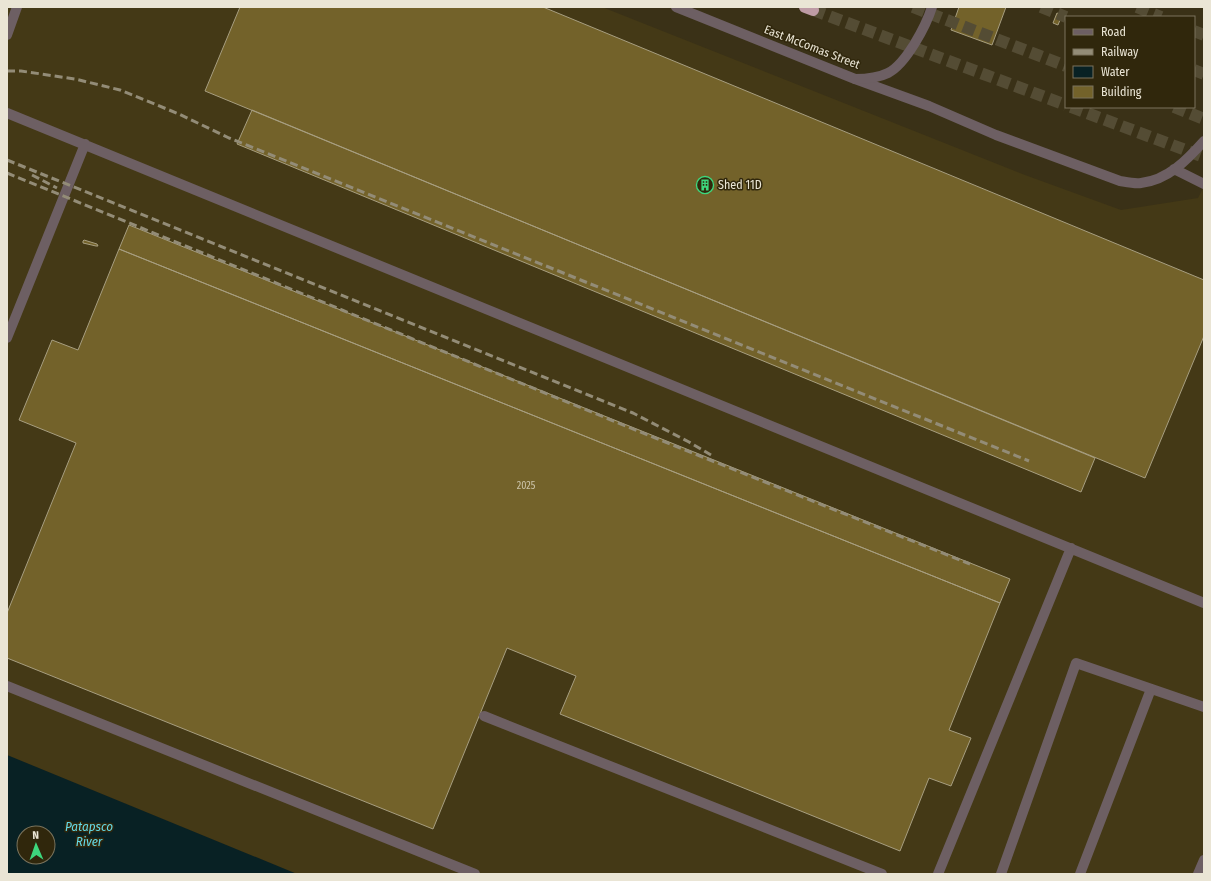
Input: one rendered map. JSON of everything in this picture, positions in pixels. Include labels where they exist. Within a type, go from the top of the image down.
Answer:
[{"type":"street","points":[[7,35],[17,7]]},
{"type":"street","name":"East McComas Street","points":[[676,7],[855,79],[880,76],[896,67],[910,51],[932,7]]},
{"type":"street","points":[[855,79],[929,106],[996,135],[1120,182],[1140,184],[1158,179],[1188,159],[1204,141]]},
{"type":"street","points":[[7,113],[1204,603]]},
{"type":"street","points":[[7,338],[85,144]]},
{"type":"street","points":[[1174,169],[1204,184]]},
{"type":"street","points":[[938,874],[1071,548]]},
{"type":"street","points":[[1001,874],[1076,663],[1204,707]]},
{"type":"street","points":[[7,686],[475,874]]},
{"type":"street","points":[[1080,874],[1151,689]]},
{"type":"street","points":[[484,716],[882,874]]},
{"type":"street","points":[[1198,874],[1204,860]]},
{"type":"shaded area","points":[[7,7],[602,7],[1025,175],[1121,210],[1198,198],[1204,186],[1204,874],[297,874],[7,755]]},
{"type":"water","name":"Patapsco River","points":[[7,755],[297,874],[7,874]]},
{"type":"building","name":"Shed 11D","points":[[240,7],[543,7],[1204,280],[1204,336],[1145,478],[205,91]]},
{"type":"building","points":[[959,7],[1006,7],[992,45],[951,30]]},
{"type":"building","points":[[1057,13],[1062,15],[1058,25],[1053,23]]},
{"type":"building","points":[[252,110],[1095,458],[1081,492],[237,144]]},
{"type":"building","points":[[129,225],[1010,579],[1000,603],[119,249]]},
{"type":"building","points":[[84,240],[97,244],[98,246],[83,243]]},
{"type":"building","points":[[119,249],[1000,603],[949,730],[971,738],[951,786],[929,778],[900,851],[560,714],[576,676],[507,648],[433,829],[7,658],[7,613],[76,443],[19,420],[52,340],[78,350]]},
{"type":"tunnel","points":[[913,7],[1065,66]]},
{"type":"tunnel","points":[[1041,7],[1065,17]]},
{"type":"tunnel","points":[[1137,7],[1159,16]]},
{"type":"tunnel","points":[[813,10],[1065,105]]},
{"type":"tunnel","points":[[1195,31],[1204,35]]},
{"type":"tunnel","points":[[1195,70],[1204,74]]},
{"type":"tunnel","points":[[1074,108],[1204,157]]},
{"type":"tunnel","points":[[1176,108],[1204,119]]},
{"type":"railway","points":[[7,71],[21,71],[75,79],[120,90],[179,114],[229,138],[1029,461]]},
{"type":"railway","points":[[7,160],[633,413],[711,455]]},
{"type":"railway","points":[[7,173],[660,440],[970,564]]},
{"type":"railway","points":[[32,175],[57,188]]},
{"type":"place","name":"Shed 11D","points":[[705,185]]}]
